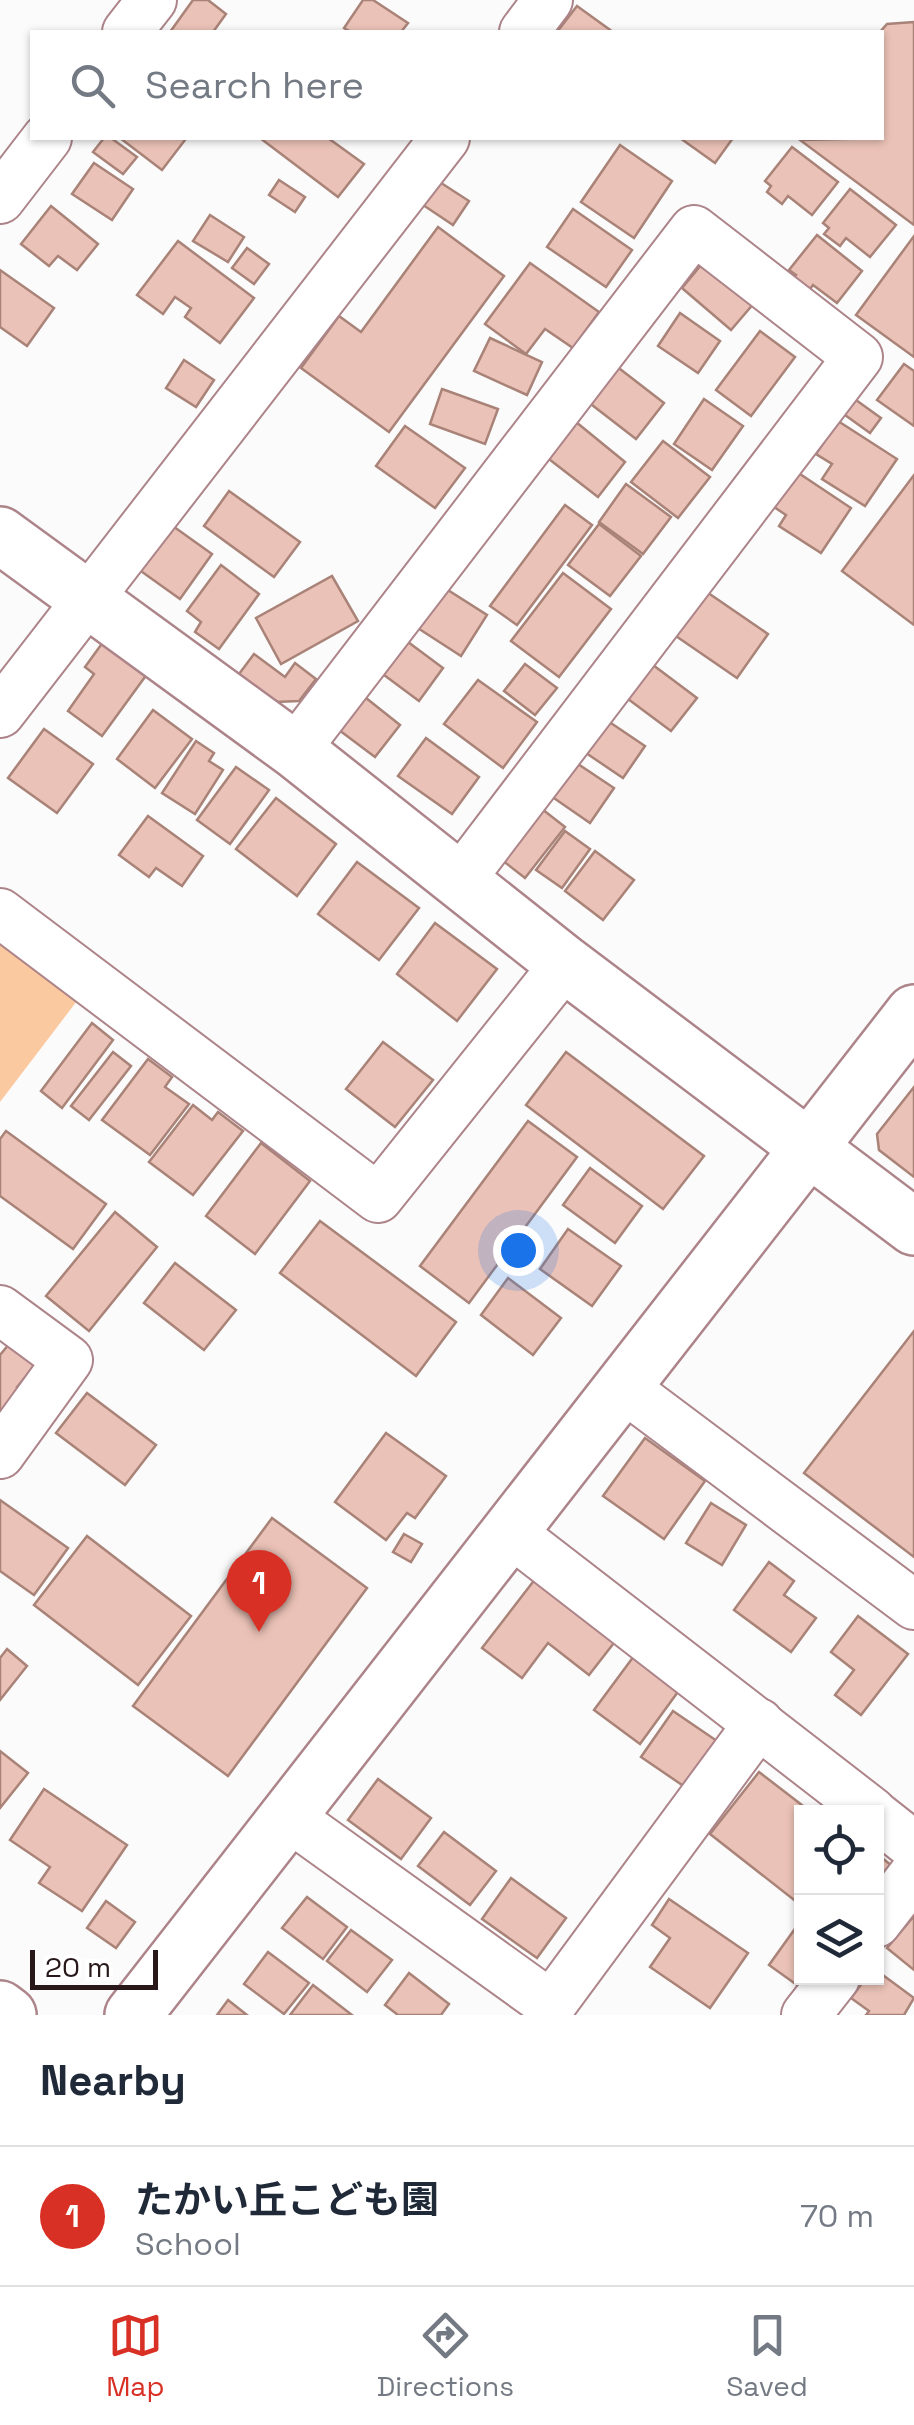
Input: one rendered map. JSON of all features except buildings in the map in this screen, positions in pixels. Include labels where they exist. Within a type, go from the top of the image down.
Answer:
[{"type":"street","points":[[129,30],[152,0]]},
{"type":"street","points":[[526,30],[548,0]]},
{"type":"street","points":[[0,712],[443,140]]},
{"type":"street","points":[[295,750],[694,230],[858,357],[460,880]]},
{"type":"street","points":[[0,534],[86,601],[295,750],[565,964],[914,1227]]},
{"type":"street","points":[[0,914],[378,1198],[565,964]]},
{"type":"street","points":[[133,2015],[914,1013]]},
{"type":"street","points":[[0,1310],[68,1360],[0,1454]]},
{"type":"street","points":[[623,1387],[914,1605]]},
{"type":"street","points":[[510,1532],[863,1805]]},
{"type":"street","points":[[289,1816],[551,2005],[759,1723]]},
{"type":"street","points":[[884,1822],[914,1846]]},
{"type":"street","points":[[884,1913],[914,1874]]},
{"type":"street","points":[[806,2015],[830,1985]]},
{"type":"street","points":[[0,2009],[8,2015]]},
{"type":"shaded area","points":[[0,938],[80,997],[0,1102]]},
{"type":"place","name":"たかい丘こども園","points":[[259,1632]]}]
